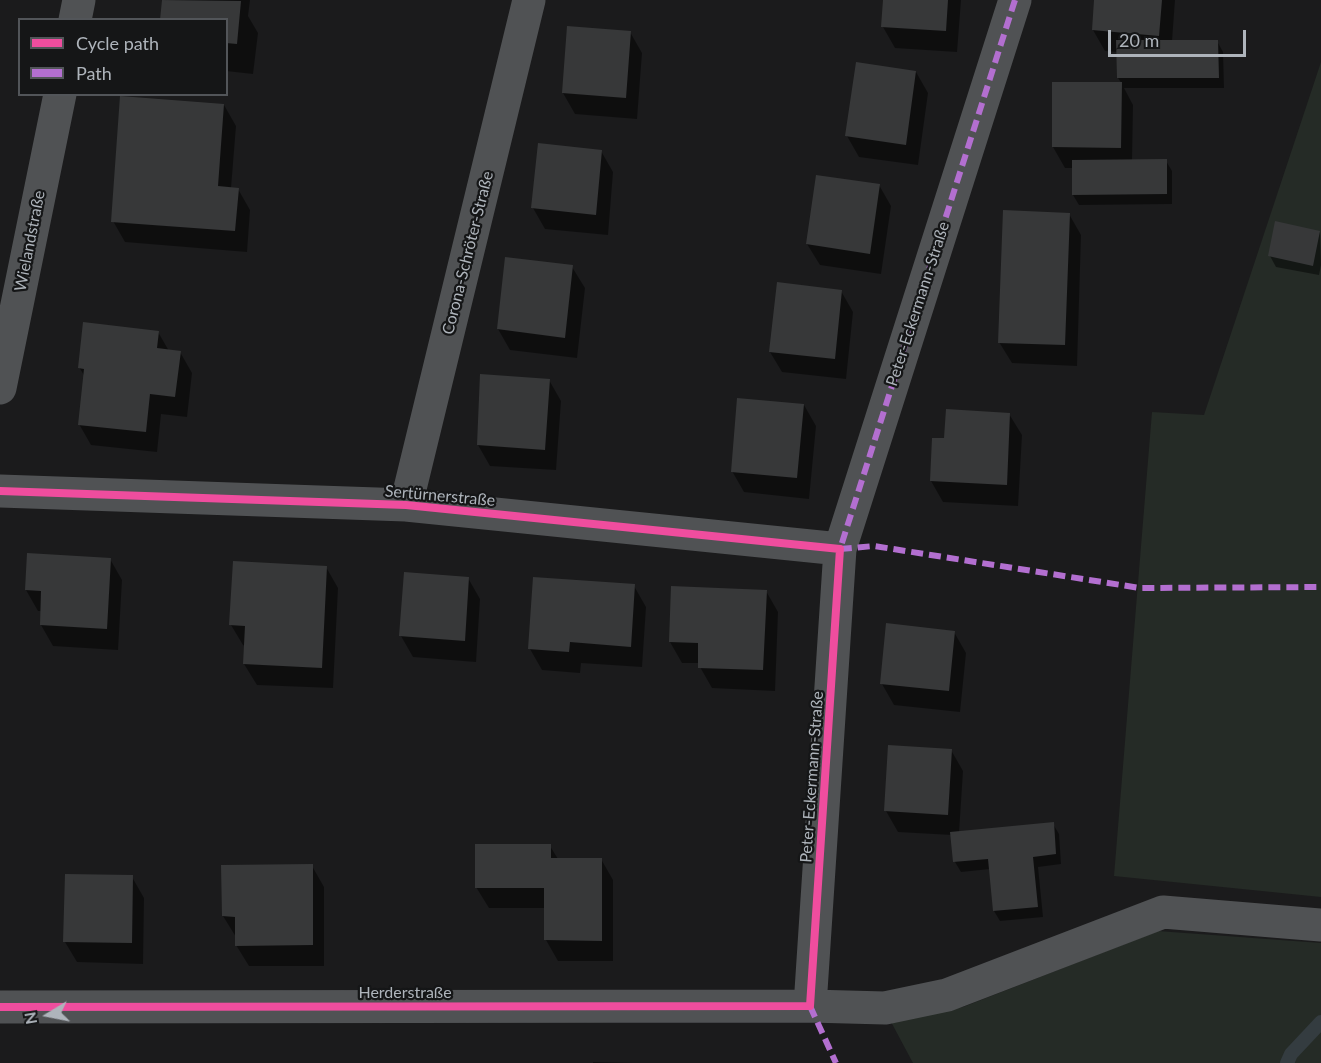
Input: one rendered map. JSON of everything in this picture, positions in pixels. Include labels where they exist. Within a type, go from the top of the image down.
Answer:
[{"type":"street","points":[[75,18],[79,0]]},
{"type":"street","name":"Corona-Schröter-Straße","points":[[406,506],[529,0]]},
{"type":"street","name":"Peter-Eckermann-Straße","points":[[810,1006],[840,549],[1015,0]]},
{"type":"street","name":"Wielandstraße","points":[[0,388],[60,96]]},
{"type":"street","name":"Sertürnerstraße","points":[[0,491],[406,506],[840,549]]},
{"type":"street","name":"Herderstraße","points":[[0,1007],[810,1006],[885,1008],[947,995],[1163,912],[1321,925]]},
{"type":"shaded area","points":[[1321,62],[1321,897],[1114,876],[1152,412],[1204,415]]},
{"type":"shaded area","points":[[1158,931],[1321,943],[1321,1063],[913,1063],[890,1020],[963,1007]]},
{"type":"building","points":[[162,0],[241,1],[237,44],[228,43],[228,18],[160,18]]},
{"type":"building","points":[[883,0],[948,0],[946,31],[881,27]]},
{"type":"building","points":[[1094,0],[1162,0],[1159,36],[1092,30]]},
{"type":"building","points":[[567,26],[631,31],[626,98],[562,93]]},
{"type":"building","points":[[1116,40],[1218,40],[1219,78],[1117,78]]},
{"type":"building","points":[[856,62],[916,71],[906,145],[845,136]]},
{"type":"building","points":[[1052,82],[1122,82],[1121,148],[1052,147]]},
{"type":"building","points":[[120,96],[224,104],[218,186],[239,188],[235,231],[111,222]]},
{"type":"building","points":[[538,143],[602,150],[596,215],[531,208]]},
{"type":"building","points":[[1167,159],[1167,194],[1072,195],[1072,160]]},
{"type":"building","points":[[816,175],[880,184],[870,254],[806,244]]},
{"type":"building","points":[[1003,210],[1070,213],[1065,345],[998,343]]},
{"type":"building","points":[[1275,221],[1320,231],[1313,266],[1268,256]]},
{"type":"building","points":[[505,257],[573,265],[565,338],[497,329]]},
{"type":"building","points":[[777,282],[842,290],[835,359],[769,352]]},
{"type":"building","points":[[83,322],[159,331],[157,348],[181,351],[175,397],[150,394],[146,432],[78,425],[84,369],[78,368]]},
{"type":"building","points":[[480,374],[550,379],[545,450],[477,445]]},
{"type":"building","points":[[737,398],[804,404],[797,478],[731,472]]},
{"type":"building","points":[[946,409],[1010,413],[1007,485],[930,481],[932,438],[944,438]]},
{"type":"building","points":[[27,553],[111,558],[107,629],[40,625],[41,591],[25,590]]},
{"type":"building","points":[[233,561],[327,566],[322,668],[243,664],[245,626],[229,625]]},
{"type":"building","points":[[404,572],[469,577],[465,641],[399,636]]},
{"type":"building","points":[[533,577],[635,584],[631,647],[570,642],[569,652],[528,649]]},
{"type":"building","points":[[671,586],[767,590],[763,670],[698,668],[698,643],[669,642]]},
{"type":"building","points":[[886,623],[955,631],[949,691],[880,684]]},
{"type":"building","points":[[888,745],[952,749],[948,815],[884,811]]},
{"type":"building","points":[[1054,822],[1056,854],[1033,857],[1038,907],[993,911],[988,859],[953,862],[950,832]]},
{"type":"building","points":[[475,844],[551,844],[551,858],[602,858],[602,941],[544,940],[544,888],[475,888]]},
{"type":"building","points":[[313,864],[313,945],[235,946],[235,917],[222,916],[221,865]]},
{"type":"building","points":[[65,874],[133,875],[132,943],[63,942]]},
{"type":"waterway","points":[[1287,1063],[1291,1054],[1321,1022]]},
{"type":"marked path","points":[[1015,0],[840,549],[874,546],[1140,588],[1321,587]]},
{"type":"marked path","points":[[810,1006],[836,1063]]},
{"type":"cycle path","points":[[0,491],[406,505],[840,549],[810,1006],[0,1007]]}]
